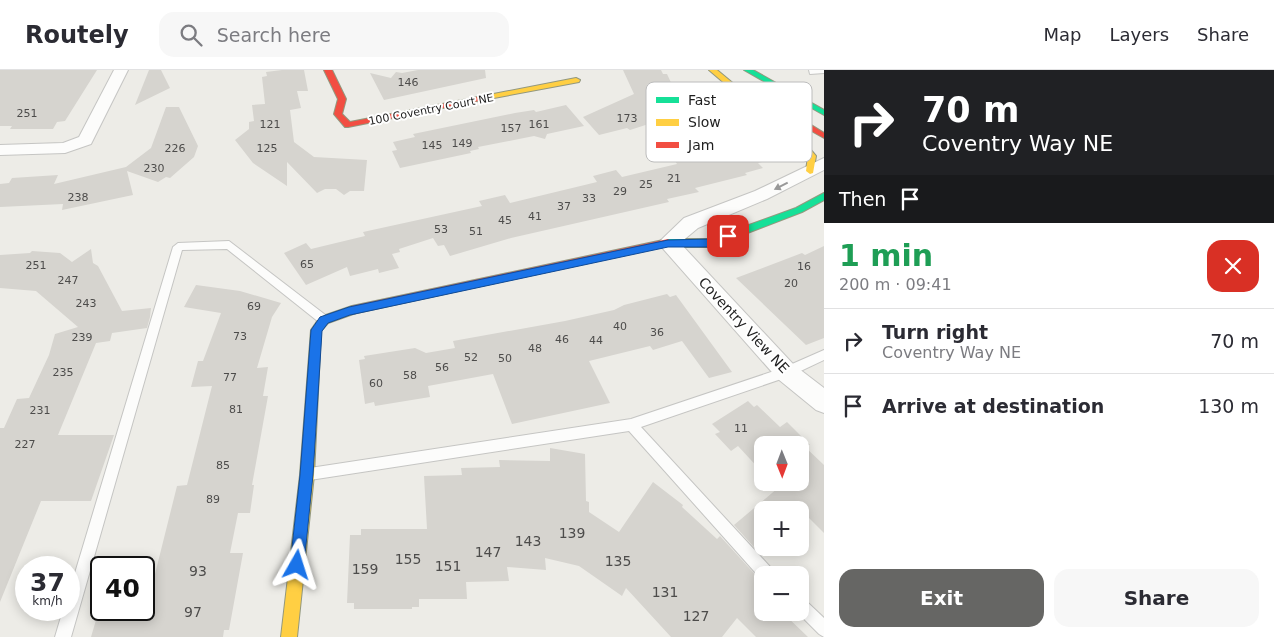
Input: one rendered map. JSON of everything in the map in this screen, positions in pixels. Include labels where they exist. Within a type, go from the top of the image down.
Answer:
[{"type":"street","points":[[0,150],[65,148],[85,140],[122,70]]},
{"type":"street","name":"100 Coventry Court NE","points":[[328,70],[342,100],[338,114],[348,126],[576,80]]},
{"type":"street","points":[[714,70],[734,82]]},
{"type":"street","points":[[714,70],[728,82]]},
{"type":"street","points":[[748,70],[769,82]]},
{"type":"street","points":[[812,106],[824,113]]},
{"type":"street","points":[[812,129],[824,136]]},
{"type":"street","points":[[668,243],[691,223],[761,195],[817,167]]},
{"type":"street","points":[[289,637],[307,475],[316,330],[324,320],[349,311],[668,243],[711,243],[799,210],[824,196]]},
{"type":"street","name":"Coventry View NE","points":[[668,243],[786,372],[824,402]]},
{"type":"lane","points":[[63,637],[178,247],[229,245],[324,320]]},
{"type":"lane","points":[[307,475],[631,425],[786,372],[824,355]]},
{"type":"lane","points":[[631,425],[665,459],[760,566]]},
{"type":"lane","points":[[809,615],[824,629]]},
{"type":"building","points":[[0,70],[97,70],[65,121],[57,122],[53,129],[10,129],[12,126],[0,126]]},
{"type":"building","points":[[149,70],[161,70],[170,88],[135,105]]},
{"type":"building","points":[[304,70],[308,91],[297,91],[301,108],[290,110],[294,142],[314,157],[367,160],[364,191],[350,191],[344,195],[336,189],[325,189],[317,193],[287,162],[287,186],[253,163],[235,140],[249,129],[249,122],[254,121],[252,105],[265,104],[262,77],[267,76],[266,72]]},
{"type":"building","points":[[418,70],[485,70],[486,78],[384,100],[370,73],[391,78],[396,72],[402,73]]},
{"type":"building","points":[[623,70],[661,70],[663,74],[667,74],[671,82],[646,82],[646,125],[630,130],[627,128],[599,135],[583,117],[634,94]]},
{"type":"building","points":[[566,105],[584,126],[547,134],[545,139],[534,136],[478,147],[479,149],[470,151],[471,153],[400,168],[392,151],[397,150],[393,142],[415,137],[413,134],[515,113],[534,110],[536,112]]},
{"type":"building","points":[[166,107],[179,107],[198,146],[194,157],[170,178],[166,177],[158,182],[127,171],[133,195],[62,210],[63,204],[0,207],[0,184],[9,183],[12,178],[58,175],[54,184],[126,167],[151,148]]},
{"type":"building","points":[[676,162],[762,162],[758,163],[763,168],[745,173],[747,175],[695,188],[699,192],[667,199],[669,202],[511,238],[450,256],[444,245],[438,246],[433,238],[399,249],[400,252],[392,254],[399,268],[379,273],[378,269],[350,276],[347,267],[306,285],[284,253],[306,243],[311,249],[365,236],[363,232],[482,206],[479,201],[505,195],[510,203],[597,182],[593,176],[616,170],[622,177],[677,164]]},
{"type":"building","points":[[824,246],[824,338],[806,345],[736,278],[802,253],[805,255]]},
{"type":"building","points":[[91,249],[93,263],[98,266],[122,311],[151,308],[150,317],[147,328],[112,333],[110,341],[96,343],[58,435],[114,435],[91,501],[41,501],[19,556],[15,556],[15,565],[0,602],[0,428],[4,428],[17,399],[29,398],[49,355],[55,334],[78,327],[36,291],[0,288],[0,255],[30,253],[32,251],[60,253],[72,262]]},
{"type":"building","points":[[196,285],[240,291],[281,303],[272,317],[257,368],[268,367],[263,396],[268,396],[252,485],[254,485],[250,513],[238,513],[230,553],[243,553],[229,630],[224,630],[223,637],[91,637],[96,621],[155,621],[155,574],[177,486],[187,485],[212,386],[191,387],[198,361],[203,361],[221,313],[184,307]]},
{"type":"building","points":[[667,294],[670,297],[676,295],[732,372],[709,378],[682,341],[653,350],[650,346],[589,361],[610,403],[512,424],[493,374],[428,386],[430,397],[375,406],[374,402],[365,404],[359,360],[365,359],[364,356],[415,348],[426,353],[455,348],[453,341],[565,321],[614,310],[624,305]]},
{"type":"building","points":[[748,401],[754,407],[757,405],[780,427],[787,422],[801,436],[754,436],[754,463],[738,446],[731,451],[715,434],[720,432],[712,424]]},
{"type":"building","points":[[550,448],[585,454],[586,501],[589,502],[589,512],[619,532],[653,482],[683,505],[682,507],[717,539],[720,536],[754,573],[754,621],[791,621],[808,637],[756,637],[737,618],[722,637],[671,637],[626,588],[622,596],[579,566],[545,558],[546,570],[507,567],[509,581],[466,582],[467,599],[419,599],[419,607],[412,607],[412,609],[354,609],[354,603],[347,603],[350,535],[361,535],[361,529],[427,529],[424,476],[462,475],[461,468],[500,467],[499,460],[550,461]]},
{"type":"building","points":[[809,451],[824,465],[824,533],[809,518],[809,501],[762,501],[774,491],[809,491]]},
{"type":"building","points":[[754,508],[754,547],[734,525]]},
{"type":"traffic: fast","points":[[748,70],[769,82]]},
{"type":"traffic: fast","points":[[812,106],[824,113]]},
{"type":"traffic: fast","points":[[668,243],[711,243],[799,210],[824,196]]},
{"type":"traffic: slow","points":[[713,70],[727,82]]},
{"type":"traffic: slow","points":[[478,99],[576,80]]},
{"type":"traffic: slow","points":[[810,171],[811,162]]},
{"type":"traffic: slow","points":[[289,637],[307,475],[316,330],[324,320],[352,310]]},
{"type":"traffic: jam","points":[[328,70],[342,99],[338,114],[348,125],[478,99]]},
{"type":"traffic: jam","points":[[812,129],[824,136]]},
{"type":"traffic: jam","points":[[352,310],[668,243]]},
{"type":"route","points":[[297,565],[307,475],[316,330],[324,320],[349,311],[668,243],[711,243],[728,236]]}]
